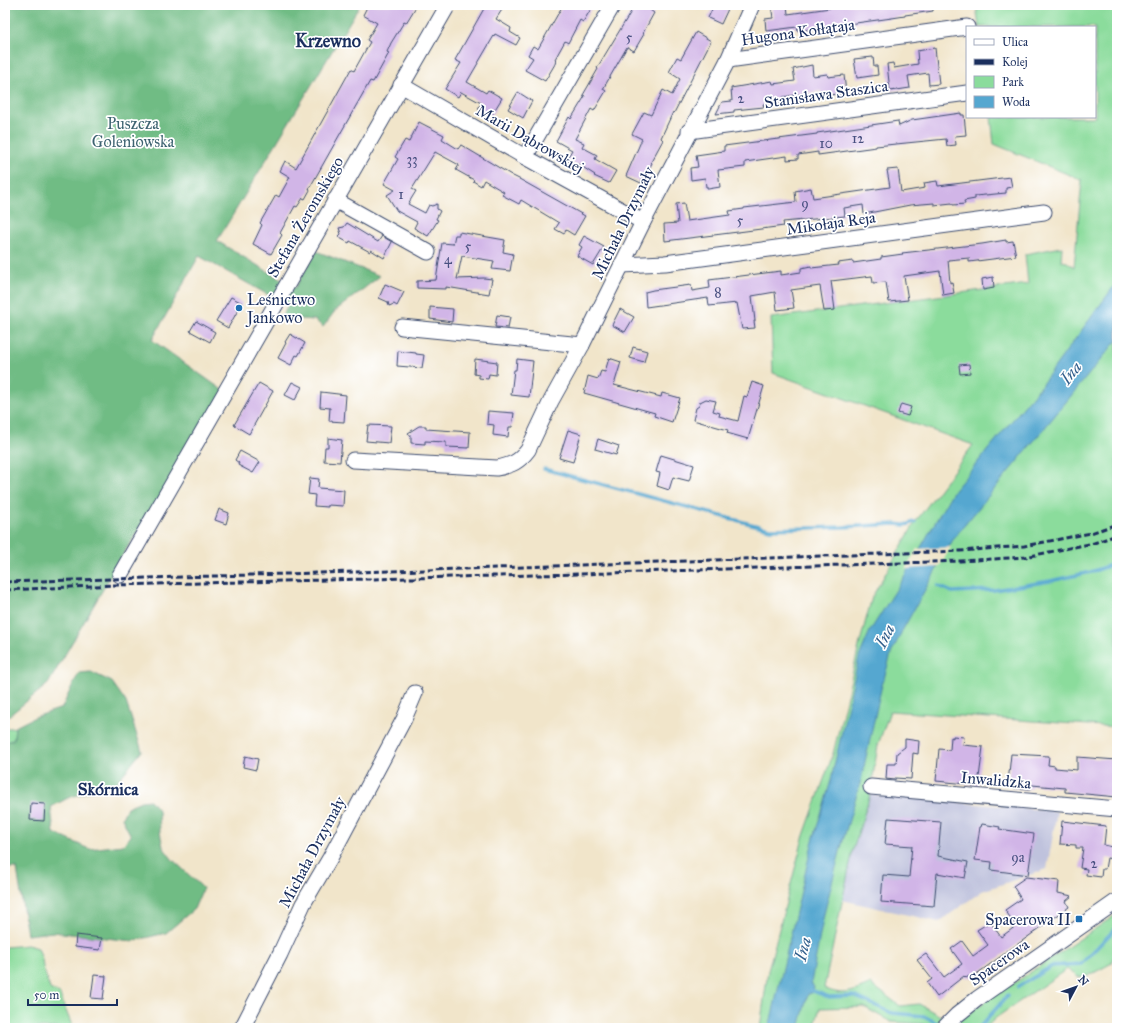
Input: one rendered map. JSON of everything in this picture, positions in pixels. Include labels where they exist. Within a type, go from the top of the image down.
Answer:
[{"type":"street","name":"Stefana Żeromskiego","points":[[120,575],[448,5]]},
{"type":"street","points":[[525,157],[612,5]]},
{"type":"street","name":"Michała Drzymały","points":[[353,460],[497,468],[510,465],[524,456],[551,401],[582,345],[642,222],[728,60],[752,5]]},
{"type":"street","name":"Hugona Kołłątaja","points":[[728,60],[966,27]]},
{"type":"street","name":"Marii Dąbrowskiej","points":[[401,85],[525,157],[642,222]]},
{"type":"street","name":"Stanisława Staszica","points":[[689,131],[966,93]]},
{"type":"street","points":[[335,200],[428,252]]},
{"type":"street","name":"Mikołaja Reja","points":[[622,265],[665,263],[1044,212]]},
{"type":"street","points":[[402,327],[582,345]]},
{"type":"street","name":"Michała Drzymały","points":[[242,1028],[280,954],[303,904],[330,858],[404,719],[415,694]]},
{"type":"street","name":"Inwalidzka","points":[[872,787],[1117,809]]},
{"type":"street","name":"Spacerowa","points":[[948,1024],[977,999],[1117,901]]},
{"type":"shaded area","points":[[870,795],[1057,811],[1047,869],[982,891],[939,922],[842,900],[853,850]]},
{"type":"green space","name":"Puszcza Goleniowska","points":[[5,5],[360,5],[217,241],[295,288],[316,251],[380,276],[335,311],[323,327],[315,320],[281,318],[288,306],[199,256],[152,340],[228,394],[127,548],[48,684],[5,719]]},
{"type":"green space","points":[[976,5],[1117,5],[1117,727],[890,711],[878,745],[870,795],[853,850],[824,988],[842,993],[853,991],[871,984],[900,1006],[919,1004],[955,1024],[1004,987],[1016,982],[1117,914],[1117,948],[1112,963],[1088,976],[1078,977],[1067,969],[997,1017],[985,1028],[929,1028],[923,1024],[891,1022],[864,1007],[820,1008],[814,1028],[760,1028],[768,971],[803,838],[833,754],[872,597],[916,521],[973,445],[773,373],[771,318],[1028,284],[1025,254],[1062,247],[1061,261],[1067,262],[1074,267],[1082,180],[994,144],[991,118],[1096,118],[1096,26],[979,26]]},
{"type":"green space","points":[[91,672],[112,682],[126,702],[142,751],[116,783],[68,798],[51,807],[54,833],[89,849],[123,845],[131,836],[122,818],[127,807],[141,801],[150,800],[159,811],[160,832],[163,847],[172,859],[203,888],[194,909],[166,933],[132,941],[53,932],[27,935],[17,868],[5,868],[5,743],[14,739],[15,727],[35,717],[62,708],[79,673]]},
{"type":"green space","points":[[15,727],[14,739],[5,743],[5,729]]},
{"type":"green space","points":[[28,945],[38,948],[50,989],[60,994],[73,1028],[5,1028],[5,947]]},
{"type":"water","name":"Ina","points":[[1117,282],[1117,340],[954,538],[902,631],[891,654],[881,689],[861,780],[842,844],[824,914],[811,983],[814,987],[812,993],[808,994],[799,1028],[769,1028],[812,844],[830,784],[859,657],[870,631],[901,582],[952,493],[1040,387]]},
{"type":"pier","points":[[951,547],[939,567],[906,569],[917,549]]},
{"type":"building","points":[[368,5],[417,5],[391,43],[387,52],[389,53],[373,82],[370,81],[309,189],[310,190],[305,199],[303,198],[297,207],[295,206],[280,233],[282,235],[271,254],[253,244],[262,225],[260,223],[276,195],[279,197],[290,177],[280,171],[285,161],[296,168],[351,69],[354,71],[370,42],[367,40],[377,23],[363,15]]},
{"type":"building","points":[[486,5],[505,5],[496,19],[511,28],[510,32],[520,38],[516,45],[495,34],[467,82],[486,93],[488,90],[502,98],[491,116],[478,109],[481,103],[461,92],[458,97],[445,89],[461,63],[455,60]]},
{"type":"building","points":[[563,5],[584,5],[591,9],[583,22],[580,20],[568,43],[565,41],[555,59],[555,64],[545,81],[525,70],[533,58],[528,55],[533,46],[538,49]]},
{"type":"building","points":[[635,5],[653,5],[650,10],[654,13],[634,51],[627,47],[603,89],[606,91],[594,111],[591,109],[575,139],[584,143],[582,147],[597,155],[595,159],[616,171],[609,183],[594,176],[595,175],[578,164],[577,166],[566,160],[572,150],[556,141],[569,117],[571,119],[585,96],[583,95],[598,69],[597,68]]},
{"type":"building","points":[[714,5],[720,5],[728,9],[721,24],[708,18]]},
{"type":"building","points":[[771,5],[787,5],[788,14],[830,8],[830,5],[933,5],[933,11],[798,31],[797,27],[766,31],[765,19],[773,18]]},
{"type":"building","points":[[696,32],[711,41],[674,113],[673,112],[661,138],[663,140],[651,162],[652,163],[648,171],[646,170],[641,183],[626,176],[642,139],[632,134],[644,112],[651,115],[663,90],[672,95],[680,79],[669,72],[677,57],[681,59]]},
{"type":"building","points":[[935,48],[939,84],[929,85],[928,73],[908,76],[910,88],[890,91],[887,64],[893,63],[894,68],[918,64],[917,51]]},
{"type":"building","points":[[873,57],[874,66],[877,66],[878,75],[857,78],[854,59]]},
{"type":"building","points":[[812,65],[813,76],[827,74],[828,77],[844,75],[846,93],[821,96],[821,91],[783,97],[784,102],[763,104],[764,107],[734,110],[734,112],[716,114],[722,102],[732,101],[731,88],[772,81],[773,84],[795,81],[793,69]]},
{"type":"building","points":[[518,92],[532,101],[523,118],[508,109]]},
{"type":"building","points":[[961,113],[961,115],[964,115],[966,135],[955,136],[956,145],[947,146],[946,139],[876,146],[818,155],[818,152],[798,155],[798,159],[787,160],[787,156],[745,162],[745,167],[718,170],[720,187],[708,189],[708,187],[706,187],[705,178],[691,180],[690,168],[698,167],[696,155],[724,151],[724,146],[817,134],[898,121],[899,126],[912,120]]},
{"type":"building","points":[[419,122],[444,135],[442,139],[458,149],[461,145],[585,216],[574,235],[566,230],[564,234],[555,229],[559,223],[521,200],[519,204],[502,195],[504,192],[484,180],[481,186],[473,181],[474,180],[456,170],[459,165],[435,152],[412,189],[416,191],[408,204],[425,213],[429,205],[432,206],[437,204],[437,209],[440,211],[436,219],[438,220],[428,236],[414,228],[417,222],[397,211],[387,195],[395,190],[384,184],[398,159],[395,157],[405,140],[409,142]]},
{"type":"building","points":[[898,169],[901,192],[925,188],[924,183],[937,181],[938,186],[1010,177],[1012,187],[1006,188],[1006,193],[975,196],[975,199],[964,201],[965,204],[953,205],[952,203],[934,205],[934,203],[910,205],[864,214],[863,205],[844,208],[845,216],[783,222],[784,226],[665,241],[664,224],[678,223],[676,204],[684,203],[687,221],[730,215],[729,211],[744,208],[796,202],[795,191],[811,188],[813,198],[890,187],[887,170]]},
{"type":"building","points":[[347,223],[378,242],[382,236],[392,242],[384,258],[371,250],[370,252],[350,241],[349,243],[338,237],[341,234],[339,228],[344,227]]},
{"type":"building","points":[[459,232],[505,240],[503,252],[513,254],[510,271],[492,269],[494,261],[462,256],[457,279],[492,279],[489,294],[446,287],[446,289],[417,288],[417,281],[436,280],[442,243],[453,244],[455,235],[459,235]]},
{"type":"building","points":[[584,236],[604,247],[593,265],[577,256],[582,247],[579,245]]},
{"type":"building","points":[[1006,240],[1006,242],[1013,241],[1016,256],[969,262],[969,258],[948,260],[950,283],[952,282],[954,293],[943,295],[940,271],[904,276],[908,300],[889,302],[886,282],[873,283],[872,276],[831,281],[835,310],[824,311],[820,286],[791,290],[794,308],[777,310],[775,292],[752,296],[755,328],[742,329],[737,303],[709,306],[708,298],[646,307],[645,292],[653,290],[691,285],[692,291],[710,288],[709,280],[781,271],[781,275],[801,272],[801,268],[811,266],[811,268],[839,265],[838,263],[853,261],[853,263],[881,259],[881,257],[903,254],[902,253]]},
{"type":"building","points":[[993,277],[994,288],[983,290],[982,279]]},
{"type":"building","points":[[385,284],[404,292],[397,306],[394,304],[389,306],[388,302],[379,298]]},
{"type":"building","points":[[231,297],[242,303],[228,328],[216,321]]},
{"type":"building","points":[[430,307],[453,309],[452,322],[430,319]]},
{"type":"building","points":[[620,309],[634,317],[625,332],[612,325]]},
{"type":"building","points":[[497,315],[510,317],[508,328],[495,327]]},
{"type":"building","points":[[196,321],[215,332],[210,342],[190,331]]},
{"type":"building","points":[[290,334],[305,343],[291,365],[278,358]]},
{"type":"building","points":[[633,347],[647,351],[644,362],[630,358]]},
{"type":"building","points":[[398,351],[424,355],[422,368],[397,366]]},
{"type":"building","points":[[609,358],[621,362],[614,385],[661,397],[662,393],[680,398],[672,422],[654,416],[655,413],[584,393],[588,376],[598,379],[601,371],[605,372]]},
{"type":"building","points":[[475,359],[497,362],[496,375],[489,374],[488,379],[479,378],[479,375],[474,374]]},
{"type":"building","points":[[517,359],[533,361],[529,397],[511,395]]},
{"type":"building","points":[[969,364],[970,373],[960,374],[959,365]]},
{"type":"building","points":[[292,382],[302,387],[295,400],[285,395]]},
{"type":"building","points":[[752,382],[764,386],[748,439],[727,433],[728,430],[693,420],[696,408],[699,406],[700,402],[706,399],[716,401],[713,411],[720,413],[719,416],[738,421],[744,396],[747,397]]},
{"type":"building","points":[[259,383],[273,391],[249,434],[234,425]]},
{"type":"building","points":[[321,392],[346,395],[344,422],[329,421],[330,408],[320,407]]},
{"type":"building","points":[[901,404],[911,407],[908,416],[898,413]]},
{"type":"building","points":[[488,411],[514,413],[512,427],[509,427],[508,437],[493,435],[494,425],[487,424]]},
{"type":"building","points":[[368,425],[391,426],[389,443],[366,441]]},
{"type":"building","points":[[419,426],[426,426],[426,429],[470,432],[469,448],[446,447],[446,442],[425,441],[425,444],[411,443],[411,437],[408,433]]},
{"type":"building","points":[[568,430],[581,434],[573,462],[559,458]]},
{"type":"building","points":[[328,438],[342,440],[340,462],[324,461],[325,447],[328,447]]},
{"type":"building","points":[[598,439],[619,446],[616,455],[595,449]]},
{"type":"building","points":[[240,451],[260,462],[253,473],[238,465],[239,463],[235,460]]},
{"type":"building","points":[[661,455],[694,465],[689,481],[673,477],[669,490],[657,486],[660,473],[656,472]]},
{"type":"building","points":[[310,478],[319,479],[318,488],[344,490],[343,506],[314,506],[315,495],[308,494]]},
{"type":"building","points":[[219,509],[229,513],[226,524],[215,520]]},
{"type":"building","points":[[953,736],[964,737],[963,745],[983,747],[978,785],[936,781],[939,749],[950,750],[951,737],[953,738]]},
{"type":"building","points":[[905,739],[919,741],[918,754],[913,753],[911,779],[886,779],[887,764],[896,764],[897,753],[905,747]]},
{"type":"building","points":[[1011,754],[1049,756],[1048,765],[1055,766],[1055,768],[1077,770],[1077,757],[1117,760],[1117,797],[1065,792],[1065,788],[1032,785],[1031,789],[1014,788],[1014,783],[1008,783]]},
{"type":"building","points":[[245,756],[258,759],[256,770],[243,767]]},
{"type":"building","points":[[31,803],[45,804],[44,821],[30,820]]},
{"type":"building","points":[[888,818],[941,822],[938,856],[968,862],[965,878],[937,873],[934,906],[881,902],[883,875],[909,877],[912,846],[885,844]]},
{"type":"building","points":[[1062,821],[1106,826],[1104,845],[1117,848],[1117,860],[1107,858],[1105,869],[1102,869],[1101,877],[1086,875],[1087,869],[1080,868],[1083,848],[1076,848],[1076,845],[1060,844]]},
{"type":"building","points":[[982,824],[1000,827],[999,829],[1034,834],[1028,875],[991,870],[992,862],[975,860],[980,827]]},
{"type":"building","points":[[1026,877],[1059,881],[1058,893],[1072,896],[1066,901],[1069,907],[971,978],[969,976],[966,978],[964,976],[937,997],[927,983],[932,979],[917,960],[926,954],[944,977],[962,964],[951,949],[962,941],[973,956],[988,945],[977,930],[990,922],[1001,937],[1016,926],[1005,910],[1021,899],[1013,886]]},
{"type":"building","points":[[76,935],[102,938],[100,950],[75,947]]},
{"type":"building","points":[[94,975],[106,976],[103,999],[91,998]]},
{"type":"waterway","points":[[544,469],[770,529],[896,524],[905,525],[915,522]]},
{"type":"waterway","points":[[938,586],[952,592],[994,590],[1050,581],[1091,572],[1117,563]]},
{"type":"waterway","points":[[1018,987],[1052,966],[1081,964],[1117,927]]},
{"type":"waterway","points":[[808,989],[829,997],[854,996],[892,1013],[924,1016],[942,1026]]},
{"type":"waterway","points":[[979,1028],[1008,995]]},
{"type":"railway","points":[[5,582],[496,568],[960,551],[1024,546],[1091,533],[1117,524]]},
{"type":"railway","points":[[5,590],[115,585],[580,574],[960,561],[1025,557],[1094,543],[1117,535]]},
{"type":"place","name":"Leśnictwo Jankowo","points":[[239,308]]},
{"type":"place","name":"Spacerowa II","points":[[1079,919]]},
{"type":"district","name":"Krzewno","points":[[328,41]]},
{"type":"district","name":"Skórnica","points":[[108,789]]}]
